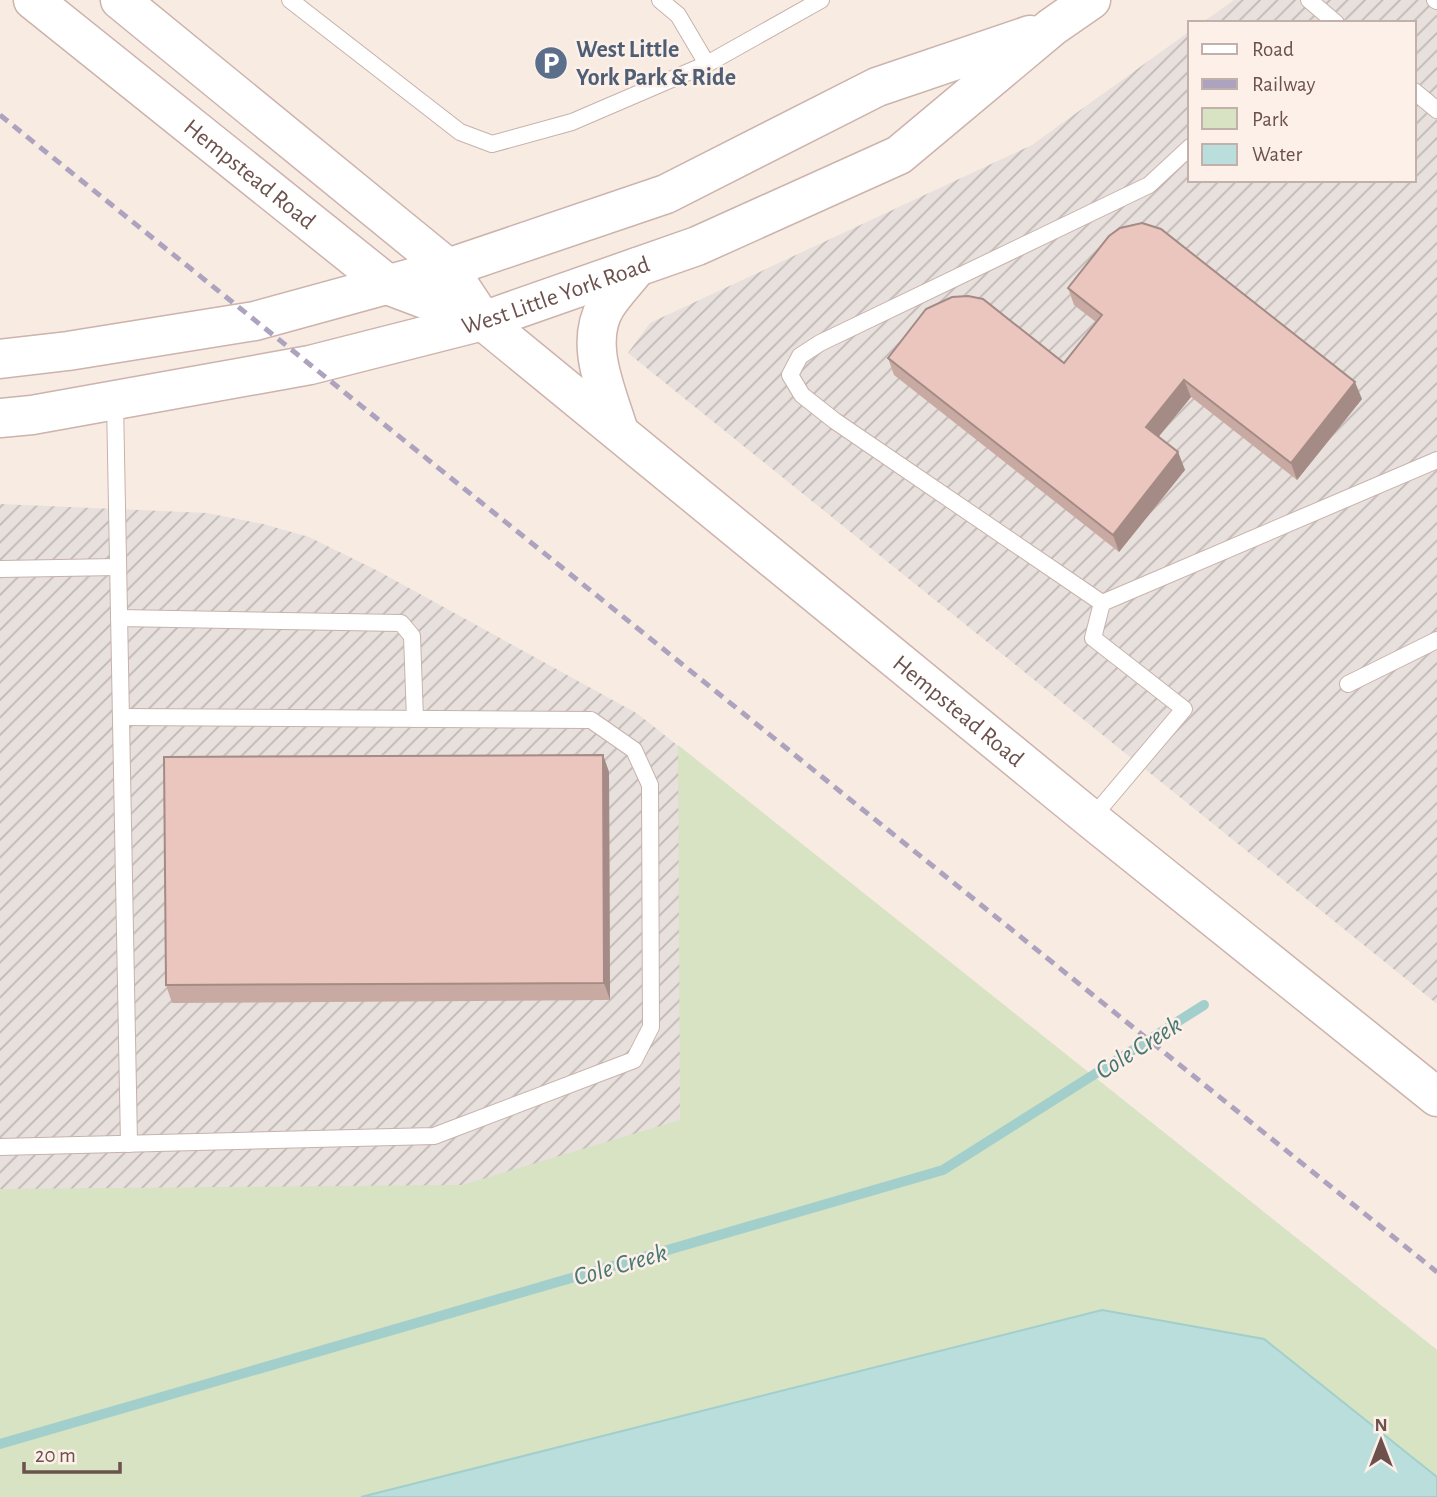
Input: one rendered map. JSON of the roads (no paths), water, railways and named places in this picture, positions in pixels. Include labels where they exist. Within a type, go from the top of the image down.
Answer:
[{"type":"main road","name":"Hempstead Road","points":[[33,0],[390,286],[483,321]]},
{"type":"main road","name":"Hempstead Road","points":[[120,0],[448,268],[483,321],[1091,819],[1437,1097]]},
{"type":"main road","name":"West Little York Road","points":[[0,418],[115,401],[310,365],[483,321],[697,246],[899,155],[1052,27],[1091,0]]},
{"type":"main road","name":"West Little York Road","points":[[0,359],[68,351],[255,321],[448,268],[666,194],[877,87],[1052,27]]},
{"type":"main road","points":[[619,432],[596,354],[598,325],[606,306],[637,267]]},
{"type":"lane","points":[[290,0],[460,132],[492,144],[572,122],[707,64],[821,0]]},
{"type":"lane","points":[[660,0],[678,15],[707,64]]},
{"type":"lane","points":[[1309,0],[1330,21]]},
{"type":"lane","points":[[1416,93],[1437,110]]},
{"type":"lane","points":[[1102,603],[835,421],[802,395],[790,374],[800,356],[820,343],[1149,185],[1188,149]]},
{"type":"lane","points":[[115,401],[129,1144]]},
{"type":"lane","points":[[1102,603],[1437,460]]},
{"type":"lane","points":[[0,569],[118,567]]},
{"type":"lane","points":[[1091,819],[1184,709],[1094,638],[1102,603]]},
{"type":"lane","points":[[119,618],[401,623],[412,636],[415,719]]},
{"type":"lane","points":[[1348,684],[1437,640]]},
{"type":"lane","points":[[0,1147],[433,1136],[634,1060],[651,1027],[650,785],[634,750],[591,720],[121,717]]},
{"type":"water","points":[[1102,1310],[1264,1339],[1437,1477],[1437,1497],[361,1497]]},
{"type":"waterway","name":"Cole Creek","points":[[0,1444],[943,1170],[1204,1005]]},
{"type":"railway","points":[[0,115],[1437,1272]]},
{"type":"place","name":"West Little York Park & Ride","points":[[551,63]]}]
